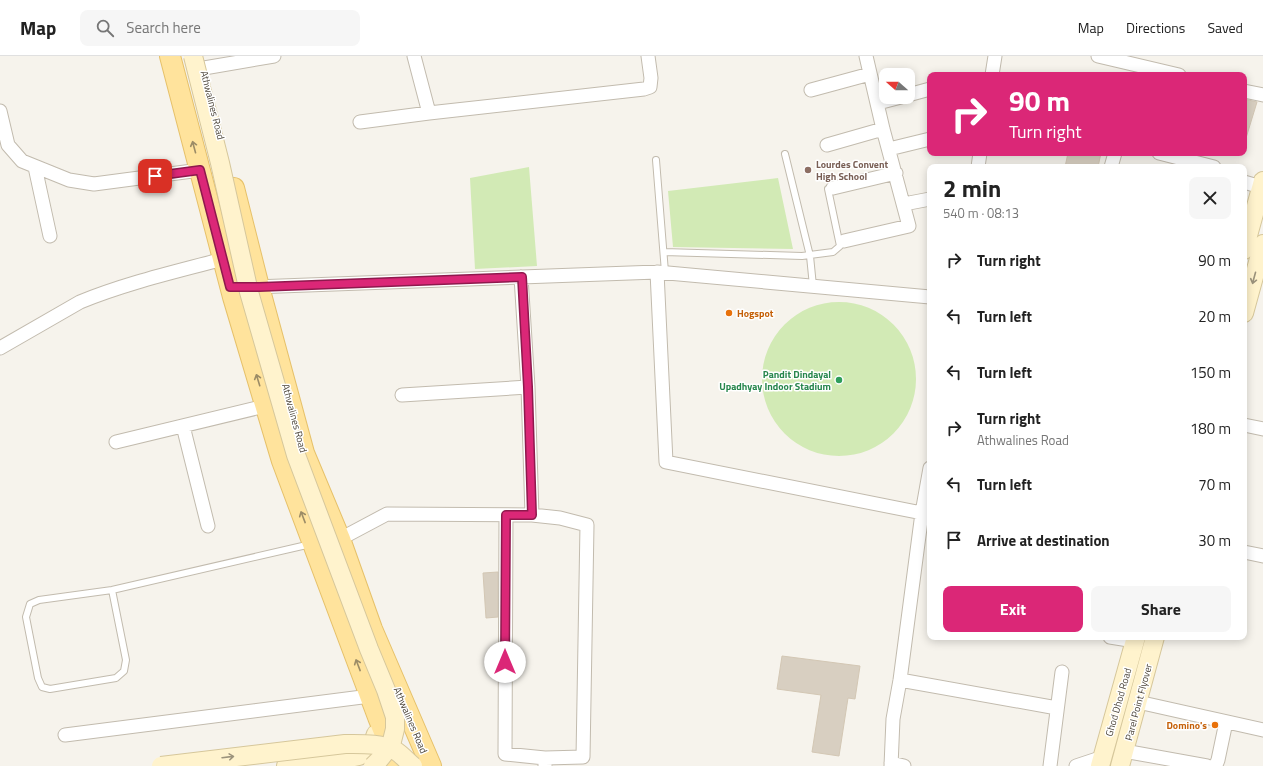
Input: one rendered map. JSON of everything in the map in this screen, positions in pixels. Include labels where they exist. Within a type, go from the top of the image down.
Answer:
[{"type":"main road","points":[[170,56],[230,287],[282,461],[334,602],[398,766]]},
{"type":"main road","points":[[199,60],[249,292],[296,455],[395,717],[395,729],[391,744],[379,760],[372,766]]},
{"type":"main road","name":"Athwalines Road","points":[[199,60],[304,453],[340,539],[372,629],[431,766]]},
{"type":"main road","points":[[1247,225],[1249,209],[1262,184]]},
{"type":"main road","points":[[1247,302],[1263,244]]},
{"type":"main road","points":[[334,602],[359,592]]},
{"type":"main road","name":"Ghod Dhod Road","points":[[1101,762],[1136,640]]},
{"type":"main road","name":"Parel Point Flyover","points":[[1122,759],[1155,640]]},
{"type":"main road","points":[[286,766],[359,756],[372,745],[376,737],[378,717]]},
{"type":"main road","points":[[162,766],[345,744],[369,744],[386,748],[395,751],[413,766]]},
{"type":"street","points":[[199,60],[274,56]]},
{"type":"street","points":[[414,56],[429,113]]},
{"type":"street","points":[[360,122],[644,89],[650,87],[651,82],[648,56]]},
{"type":"street","points":[[844,241],[909,226],[883,129],[866,56]]},
{"type":"street","points":[[992,72],[995,56]]},
{"type":"street","points":[[1098,56],[1134,60],[1169,72]]},
{"type":"street","points":[[811,90],[870,74]]},
{"type":"street","points":[[915,93],[927,90]]},
{"type":"street","points":[[1247,92],[1263,95]]},
{"type":"street","points":[[0,111],[8,145],[22,161],[69,180],[94,184],[200,170]]},
{"type":"street","points":[[826,145],[883,129]]},
{"type":"street","points":[[889,149],[927,140]]},
{"type":"street","points":[[1171,162],[1188,164]]},
{"type":"street","points":[[35,167],[50,236]]},
{"type":"street","points":[[830,188],[896,173]]},
{"type":"street","points":[[1247,182],[1262,184]]},
{"type":"street","points":[[904,204],[927,200]]},
{"type":"street","points":[[0,348],[80,302],[94,296],[223,258]]},
{"type":"street","points":[[230,287],[661,272],[927,297]]},
{"type":"street","points":[[661,272],[666,462],[922,514]]},
{"type":"street","points":[[522,277],[528,387],[532,515]]},
{"type":"street","points":[[402,395],[528,387]]},
{"type":"street","points":[[116,442],[265,406]]},
{"type":"street","points":[[183,426],[208,526]]},
{"type":"street","points":[[1247,426],[1263,429]]},
{"type":"street","points":[[904,766],[891,765],[893,719],[900,680],[927,485]]},
{"type":"street","points":[[340,539],[387,514],[532,515],[560,518],[587,524],[583,757],[545,762],[505,754],[506,515]]},
{"type":"street","points":[[1247,553],[1263,556]]},
{"type":"street","points":[[1050,766],[1062,672]]},
{"type":"street","points":[[900,680],[1057,708]]},
{"type":"street","points":[[65,735],[370,696]]},
{"type":"street","points":[[1138,702],[1263,730]]},
{"type":"street","points":[[1214,766],[1218,760],[1226,722]]},
{"type":"street","points":[[1122,759],[1207,766]]},
{"type":"street","points":[[1076,766],[1101,762]]},
{"type":"lane","points":[[785,154],[810,256],[813,286]]},
{"type":"lane","points":[[656,160],[664,252],[661,272]]},
{"type":"lane","points":[[664,252],[810,256],[833,252],[840,246],[830,188]]},
{"type":"lane","points":[[112,590],[126,660],[124,671],[116,678],[50,689],[42,686],[38,678],[26,617],[30,604],[39,600],[112,590],[313,544]]},
{"type":"green space","points":[[529,167],[537,266],[475,269],[470,178]]},
{"type":"green space","points":[[778,178],[793,249],[673,247],[668,191]]},
{"type":"green space","name":"Pandit Dindayal Upadhyay Indoor Stadium","points":[[831,302],[847,302],[869,308],[894,324],[910,349],[915,364],[915,394],[910,409],[894,434],[882,443],[861,453],[847,456],[831,456],[817,453],[803,447],[790,439],[779,428],[765,401],[762,387],[762,371],[765,357],[771,343],[779,330],[790,319],[817,305]]},
{"type":"building","points":[[1247,100],[1257,102],[1247,135]]},
{"type":"building","points":[[1067,156],[1100,156],[1099,164],[1066,164]]},
{"type":"building","points":[[498,572],[498,617],[486,618],[483,573]]},
{"type":"building","points":[[782,656],[860,666],[855,699],[848,698],[839,756],[812,752],[821,695],[777,689]]},
{"type":"place","name":"Lourdes Convent High School","points":[[808,170]]},
{"type":"place","name":"Hogspot","points":[[729,313]]},
{"type":"place","name":"Pandit Dindayal Upadhyay Indoor Stadium","points":[[839,380]]},
{"type":"place","name":"Domino's","points":[[1215,725]]},
{"type":"route","points":[[155,176],[200,170],[230,287],[522,277],[528,387],[532,515],[506,515],[505,662]]}]
